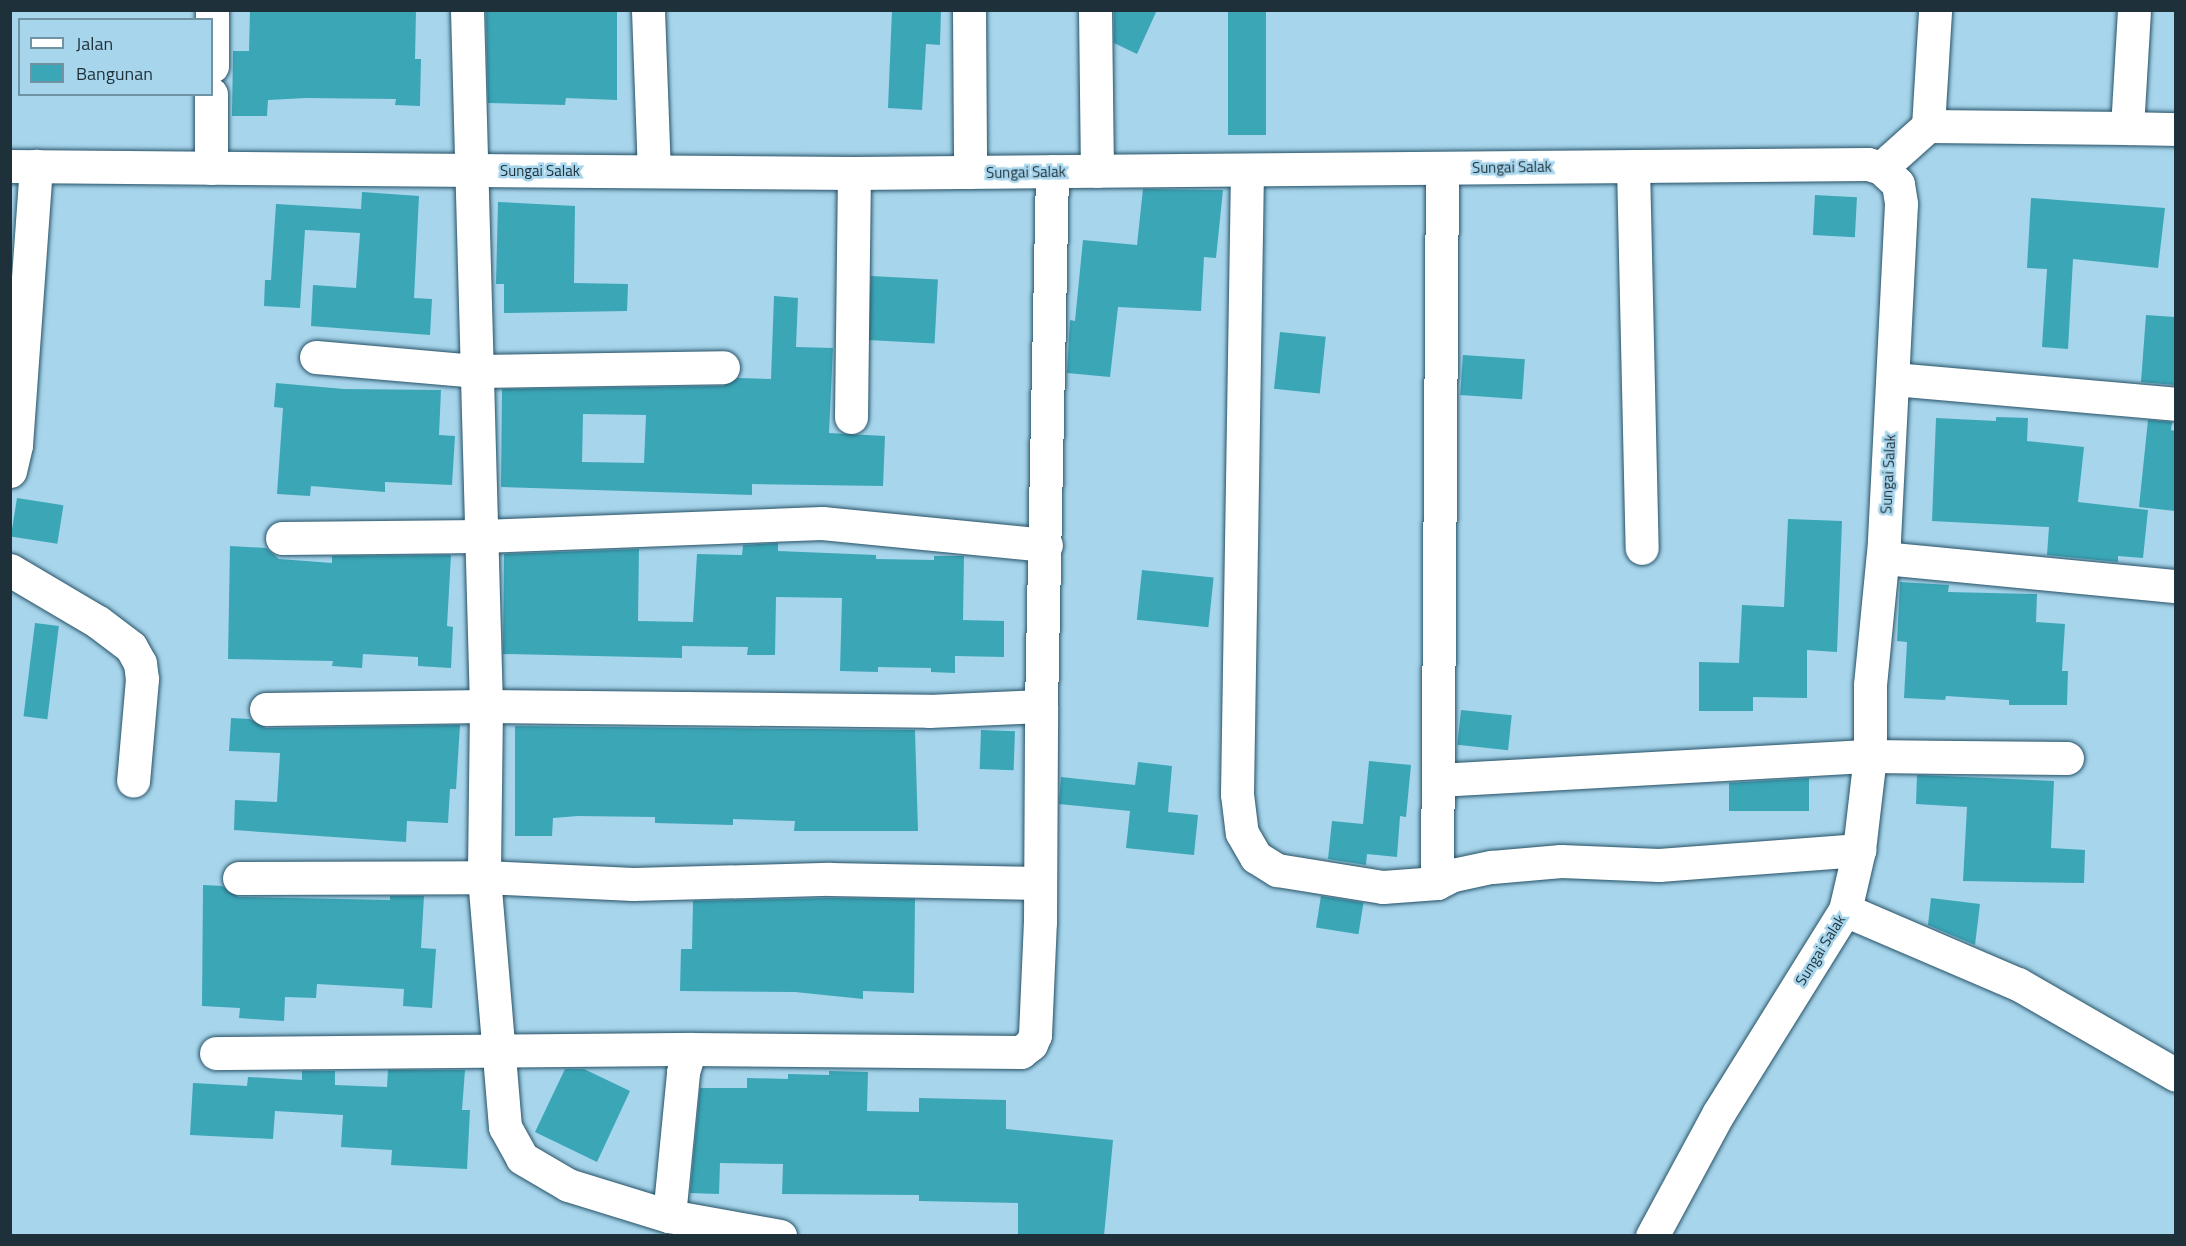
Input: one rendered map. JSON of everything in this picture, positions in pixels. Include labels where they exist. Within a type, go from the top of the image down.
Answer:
[{"type":"street","points":[[467,10],[486,706],[484,877],[506,1127],[522,1158],[568,1185],[669,1216],[780,1236]]},
{"type":"street","points":[[648,10],[654,171]]},
{"type":"street","points":[[969,10],[970,172]]},
{"type":"street","points":[[1095,10],[1097,171]]},
{"type":"street","points":[[1928,126],[1935,10]]},
{"type":"street","points":[[2127,128],[2134,10]]},
{"type":"street","points":[[211,96],[211,168]]},
{"type":"street","points":[[1881,168],[1928,126],[2175,129]]},
{"type":"street","name":"Sungai Salak","points":[[23,166],[854,173],[1868,164],[1881,168],[1898,184],[1901,204],[1883,558],[1870,685],[1870,756],[1859,850],[1845,910],[1718,1114],[1652,1236]]},
{"type":"street","points":[[10,471],[16,445],[23,166]]},
{"type":"street","points":[[1633,166],[1642,548]]},
{"type":"street","points":[[1437,884],[1442,168]]},
{"type":"street","points":[[1247,170],[1237,794],[1242,833],[1256,857],[1277,870],[1383,887],[1437,884],[1453,875],[1492,867],[1549,862],[1659,865],[1859,850]]},
{"type":"street","points":[[216,1053],[500,1049],[1021,1052],[1035,1035],[1040,883],[1041,706],[1052,171]]},
{"type":"street","points":[[851,417],[854,173]]},
{"type":"street","points":[[316,357],[477,371],[723,367]]},
{"type":"street","points":[[1893,379],[2175,404]]},
{"type":"street","points":[[282,538],[482,536],[822,524],[1046,545]]},
{"type":"street","points":[[1883,558],[2175,586]]},
{"type":"street","points":[[10,570],[98,622],[131,647],[140,663],[142,679],[133,781]]},
{"type":"street","points":[[266,709],[486,706],[929,711],[1041,706]]},
{"type":"street","points":[[1437,780],[1870,756],[2067,758]]},
{"type":"street","points":[[239,878],[484,877],[633,884],[830,879],[1040,883]]},
{"type":"street","points":[[1845,910],[2018,984],[2175,1075]]},
{"type":"street","points":[[669,1216],[683,1072],[690,1049]]},
{"type":"building","points":[[250,10],[416,10],[415,59],[421,59],[420,106],[395,105],[396,99],[268,100],[267,116],[232,116],[233,51],[249,51]]},
{"type":"building","points":[[486,10],[617,10],[617,100],[566,98],[565,105],[488,103]]},
{"type":"building","points":[[892,10],[941,10],[940,45],[926,44],[922,110],[888,108]]},
{"type":"building","points":[[1114,10],[1157,10],[1137,54],[1114,43]]},
{"type":"building","points":[[1228,10],[1266,10],[1266,135],[1228,135]]},
{"type":"building","points":[[1143,189],[1223,190],[1216,258],[1204,257],[1201,311],[1118,307],[1110,377],[1067,373],[1070,320],[1075,321],[1083,240],[1137,245]]},
{"type":"building","points":[[362,192],[419,196],[414,298],[432,299],[430,335],[311,326],[313,285],[356,288],[360,233],[305,230],[300,308],[264,306],[265,280],[271,280],[276,204],[361,209]]},
{"type":"building","points":[[1815,195],[1857,197],[1855,237],[1813,235]]},
{"type":"building","points":[[2031,198],[2165,208],[2158,268],[2073,259],[2068,349],[2042,347],[2047,269],[2027,268]]},
{"type":"building","points":[[498,202],[575,206],[574,283],[628,284],[627,311],[504,313],[504,284],[496,284]]},
{"type":"building","points":[[871,276],[938,280],[935,343],[868,340]]},
{"type":"building","points":[[774,296],[798,298],[796,347],[833,348],[829,433],[885,436],[883,486],[752,484],[752,495],[501,487],[502,389],[723,386],[738,378],[771,379]],"holes":[[[583,414],[646,415],[644,463],[582,462]]]},
{"type":"building","points":[[2146,315],[2175,317],[2175,385],[2141,382]]},
{"type":"building","points":[[1280,332],[1326,337],[1320,393],[1274,389]]},
{"type":"building","points":[[1463,355],[1525,359],[1522,399],[1460,395]]},
{"type":"building","points":[[276,383],[344,389],[441,390],[439,435],[455,436],[452,485],[385,482],[385,492],[311,486],[310,496],[277,494],[283,408],[274,407]]},
{"type":"building","points":[[1996,417],[2028,418],[2027,441],[2084,447],[2078,502],[2148,510],[2143,558],[2118,556],[2118,562],[2047,555],[2049,527],[1932,521],[1936,418],[1996,421]]},
{"type":"building","points":[[2148,420],[2172,422],[2171,430],[2175,431],[2175,511],[2139,507]]},
{"type":"building","points":[[17,498],[63,505],[57,544],[11,537]]},
{"type":"building","points":[[1788,519],[1842,521],[1837,652],[1807,650],[1807,698],[1753,697],[1753,711],[1699,711],[1699,662],[1739,663],[1742,605],[1784,607]]},
{"type":"building","points":[[778,543],[778,551],[876,555],[876,559],[934,560],[934,556],[964,556],[963,620],[1004,621],[1004,657],[955,656],[955,673],[931,672],[931,668],[878,667],[878,672],[840,671],[842,598],[776,597],[775,655],[747,655],[748,647],[682,646],[682,658],[503,654],[504,554],[639,549],[638,621],[693,622],[697,554],[742,555],[743,545]]},
{"type":"building","points":[[230,546],[266,548],[279,559],[332,563],[332,556],[451,555],[447,626],[453,627],[451,668],[418,666],[418,657],[363,654],[362,668],[332,666],[333,661],[228,659]]},
{"type":"building","points":[[1142,570],[1214,578],[1208,627],[1137,620]]},
{"type":"building","points":[[1900,582],[1949,585],[1948,592],[2037,594],[2036,622],[2065,624],[2062,671],[2068,671],[2067,705],[2009,705],[2009,700],[1946,696],[1945,700],[1904,698],[1907,642],[1897,641]]},
{"type":"building","points":[[35,623],[59,626],[47,719],[24,716]]},
{"type":"building","points":[[1461,710],[1512,715],[1508,750],[1457,745]]},
{"type":"building","points":[[231,718],[250,719],[266,728],[460,725],[456,789],[450,789],[448,823],[407,821],[406,842],[234,830],[235,800],[277,802],[280,753],[229,751]]},
{"type":"building","points":[[515,726],[915,730],[918,831],[794,831],[795,821],[733,819],[733,825],[655,823],[655,817],[578,816],[553,818],[552,836],[515,836]]},
{"type":"building","points":[[981,730],[1015,731],[1014,770],[980,769]]},
{"type":"building","points":[[1369,761],[1411,765],[1406,817],[1400,816],[1397,857],[1367,854],[1366,865],[1328,859],[1332,821],[1363,824]]},
{"type":"building","points":[[1138,762],[1172,766],[1168,812],[1198,815],[1194,855],[1126,848],[1130,811],[1059,804],[1061,777],[1135,785]]},
{"type":"building","points":[[1917,775],[2054,781],[2051,848],[2085,850],[2084,883],[1963,881],[1967,807],[1916,804]]},
{"type":"building","points":[[1809,778],[1809,811],[1729,811],[1729,783]]},
{"type":"building","points":[[203,885],[222,886],[239,897],[390,900],[390,896],[424,896],[421,948],[436,949],[432,1008],[403,1006],[404,989],[317,984],[316,998],[285,997],[284,1021],[239,1018],[240,1008],[202,1006]]},
{"type":"building","points":[[1321,896],[1363,903],[1358,934],[1316,928]]},
{"type":"building","points":[[1931,898],[1980,904],[1975,945],[1928,925]]},
{"type":"building","points":[[915,899],[914,993],[863,991],[863,999],[795,992],[680,991],[681,949],[692,949],[693,901]]},
{"type":"building","points":[[565,1069],[584,1069],[630,1091],[597,1162],[535,1132]]},
{"type":"building","points":[[388,1070],[465,1070],[462,1110],[470,1110],[467,1169],[391,1165],[392,1150],[341,1147],[343,1115],[275,1111],[273,1139],[190,1135],[193,1083],[247,1086],[248,1077],[302,1080],[302,1071],[335,1071],[335,1085],[387,1087]]},
{"type":"building","points":[[829,1071],[868,1072],[867,1111],[919,1112],[919,1098],[1006,1100],[1006,1129],[1113,1140],[1104,1236],[1018,1236],[1018,1203],[919,1201],[919,1195],[782,1194],[783,1164],[720,1163],[719,1194],[690,1193],[700,1088],[747,1088],[747,1078],[788,1079],[788,1074],[829,1075]]}]
